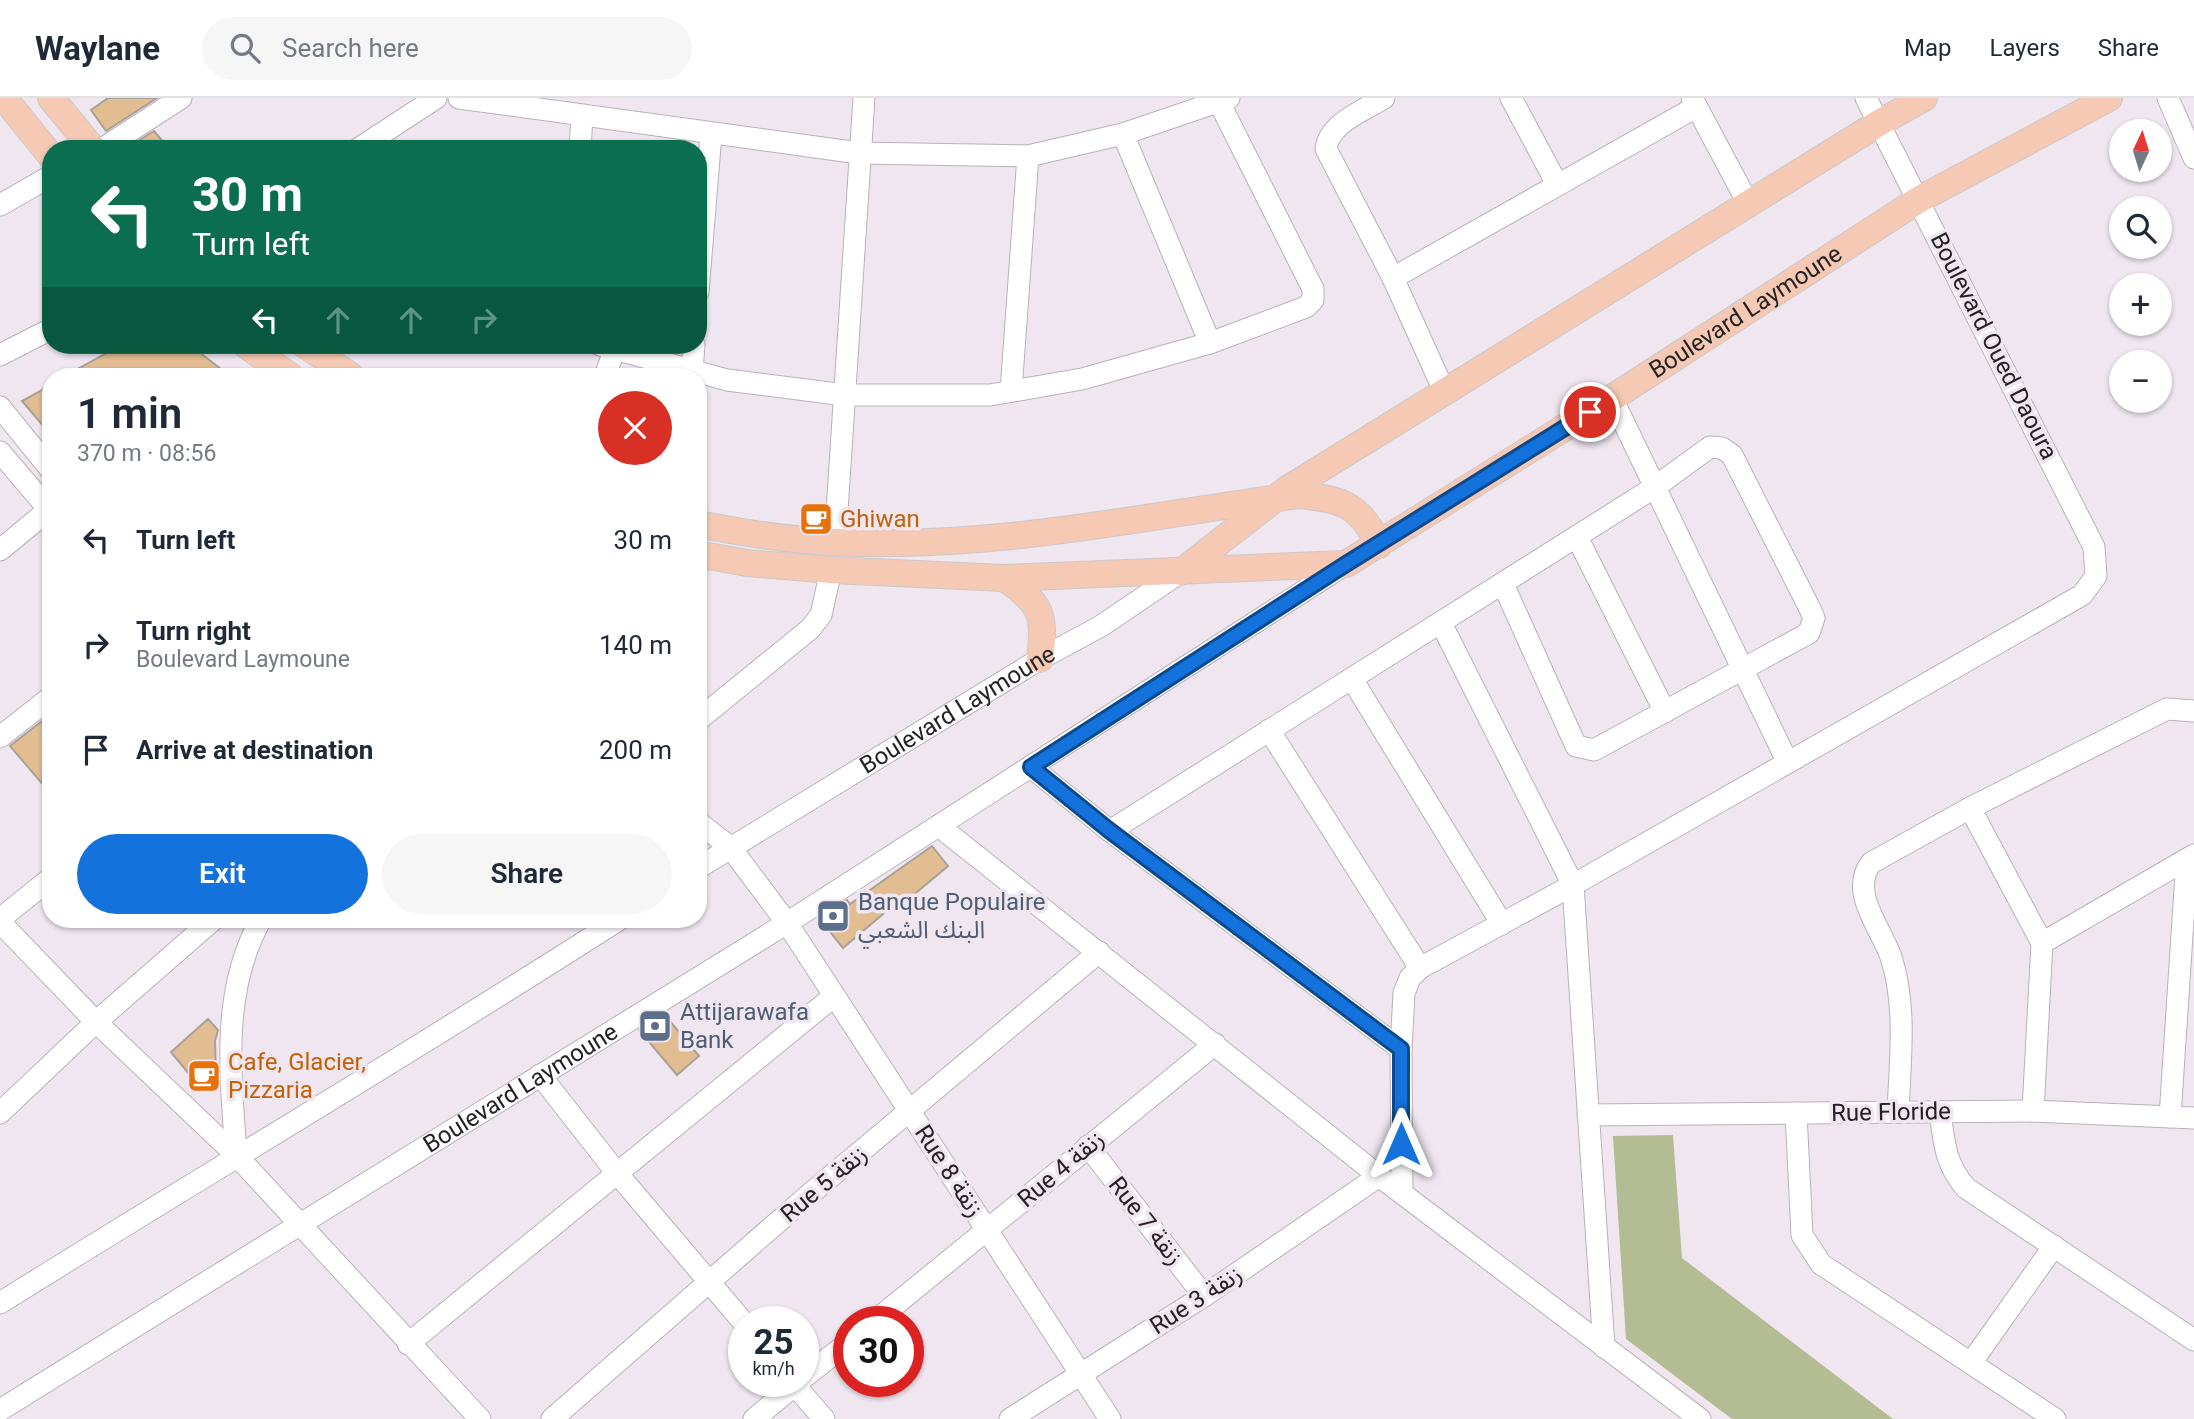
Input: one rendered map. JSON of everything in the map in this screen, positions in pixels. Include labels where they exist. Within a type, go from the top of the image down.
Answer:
[{"type":"main road","points":[[4,98],[42,145]]},
{"type":"main road","points":[[51,98],[86,140]]},
{"type":"main road","points":[[1181,572],[1275,498],[1749,205],[1878,122],[1924,98]]},
{"type":"main road","name":"Boulevard Laymoune","points":[[1346,564],[1612,398],[1920,199],[2109,98]]},
{"type":"main road","points":[[258,354],[278,368]]},
{"type":"main road","points":[[318,354],[339,368]]},
{"type":"main road","points":[[707,525],[835,542],[971,539],[1097,525],[1275,498],[1311,496],[1348,505],[1363,515],[1379,545]]},
{"type":"main road","points":[[707,556],[747,563],[831,570],[1004,578],[1346,564]]},
{"type":"main road","points":[[1004,578],[1026,592],[1042,615],[1044,632],[1040,659]]},
{"type":"street","points":[[116,140],[181,98]]},
{"type":"street","points":[[372,140],[436,98]]},
{"type":"street","points":[[459,98],[859,153],[1028,156],[1123,134],[1222,100],[1313,289],[1313,300],[1306,307],[1210,343],[1083,379],[990,395],[845,395],[727,380],[707,375]]},
{"type":"street","points":[[835,542],[863,98]]},
{"type":"street","points":[[1384,98],[1336,128],[1328,137],[1326,149],[1393,278],[1446,393]]},
{"type":"street","points":[[1511,98],[1557,184]]},
{"type":"street","name":"Boulevard Oued Daoura","points":[[1787,761],[2082,595],[2096,576],[2094,547],[1867,98]]},
{"type":"street","points":[[2168,98],[2194,158]]},
{"type":"street","points":[[1393,278],[1694,102],[1749,205]]},
{"type":"street","points":[[581,140],[582,116]]},
{"type":"street","points":[[707,183],[711,134]]},
{"type":"street","points":[[1123,134],[1210,343]]},
{"type":"street","points":[[1012,391],[1028,156]]},
{"type":"street","points":[[0,205],[42,181]]},
{"type":"street","points":[[0,355],[42,334]]},
{"type":"street","points":[[629,354],[681,368]]},
{"type":"street","points":[[1402,1192],[1401,1049],[1404,993],[1410,978],[1420,968],[1573,886],[1787,761],[1612,398]]},
{"type":"street","points":[[0,407],[42,459]]},
{"type":"street","points":[[1110,831],[1656,487],[1710,447],[1722,448],[1731,455],[1814,618],[1809,633],[1594,750],[1576,746],[1503,584]]},
{"type":"street","points":[[0,452],[42,501]]},
{"type":"street","points":[[0,551],[42,517]]},
{"type":"street","points":[[1577,537],[1665,712]]},
{"type":"street","name":"Boulevard Laymoune","points":[[0,1410],[940,827],[1346,564]]},
{"type":"street","points":[[707,713],[810,629],[821,615],[831,570]]},
{"type":"street","name":"Boulevard Laymoune","points":[[707,862],[1040,659],[1101,626],[1181,572]]},
{"type":"street","points":[[1441,623],[1573,886],[1604,1347]]},
{"type":"street","points":[[1352,678],[1502,924]]},
{"type":"street","points":[[0,737],[42,703]]},
{"type":"street","points":[[1898,1112],[1899,991],[1890,955],[1863,892],[1863,877],[1877,858],[2167,709],[2194,711]]},
{"type":"street","points":[[1269,730],[1420,968]]},
{"type":"street","points":[[1031,767],[1110,831],[1401,1049]]},
{"type":"street","points":[[1970,808],[2042,943],[2033,1111]]},
{"type":"street","points":[[940,827],[1379,1176],[1700,1419]]},
{"type":"street","name":"Rue 8 زنقة","points":[[707,829],[730,848],[787,923],[1110,1419]]},
{"type":"street","points":[[2042,943],[2191,857]]},
{"type":"street","points":[[2171,1117],[2191,857]]},
{"type":"street","points":[[42,885],[0,920],[96,1022],[236,1155],[480,1419]]},
{"type":"street","points":[[0,1113],[96,1022],[204,928]]},
{"type":"street","points":[[236,1155],[229,1048],[233,995],[256,928]]},
{"type":"street","points":[[0,1303],[236,1155],[475,1012],[606,928]]},
{"type":"street","name":"Rue 5 زنقة","points":[[552,1419],[1099,952]]},
{"type":"street","points":[[408,1344],[833,997]]},
{"type":"street","name":"Rue 4 زنقة","points":[[894,1306],[1215,1044]]},
{"type":"street","points":[[540,1075],[616,1172],[730,1306]]},
{"type":"street","name":"Rue Floride","points":[[1588,1115],[2033,1111],[2194,1118]]},
{"type":"street","points":[[1940,1112],[1947,1160],[1953,1173],[1966,1188],[2194,1340]]},
{"type":"street","points":[[1796,1113],[1802,1235],[1812,1254],[1821,1264],[2055,1419]]},
{"type":"street","name":"Rue 7 زنقة","points":[[1088,1146],[1205,1296]]},
{"type":"street","name":"Rue 3 زنقة","points":[[1010,1419],[1205,1296],[1379,1176]]},
{"type":"street","points":[[1970,1363],[2054,1246]]},
{"type":"street","points":[[754,1419],[779,1397]]},
{"type":"street","points":[[808,1397],[824,1419]]},
{"type":"green space","points":[[1673,1135],[1682,1258],[1893,1419],[1732,1419],[1626,1339],[1613,1136]]},
{"type":"building","points":[[108,98],[157,98],[106,131],[91,110]]},
{"type":"building","points":[[154,131],[162,140],[140,140]]},
{"type":"building","points":[[105,354],[202,354],[220,368],[79,368]]},
{"type":"building","points":[[42,390],[42,424],[22,401]]},
{"type":"building","points":[[42,721],[42,783],[10,746]]},
{"type":"building","points":[[932,846],[948,866],[905,902],[902,898],[843,948],[824,924],[822,916],[847,900],[850,904]]},
{"type":"building","points":[[664,1014],[699,1056],[677,1075],[639,1030]]},
{"type":"building","points":[[208,1019],[218,1030],[215,1041],[216,1072],[206,1081],[199,1082],[171,1052]]},
{"type":"place","name":"Ghiwan","points":[[816,519]]},
{"type":"place","name":"Banque Populaire البنك الشعبي","points":[[833,916]]},
{"type":"place","name":"Attijarawafa Bank","points":[[655,1026]]},
{"type":"place","name":"Cafe, Glacier, Pizzaria","points":[[204,1076]]},
{"type":"route","points":[[1401,1144],[1401,1049],[1110,831],[1031,767],[1346,564],[1590,412]]}]
